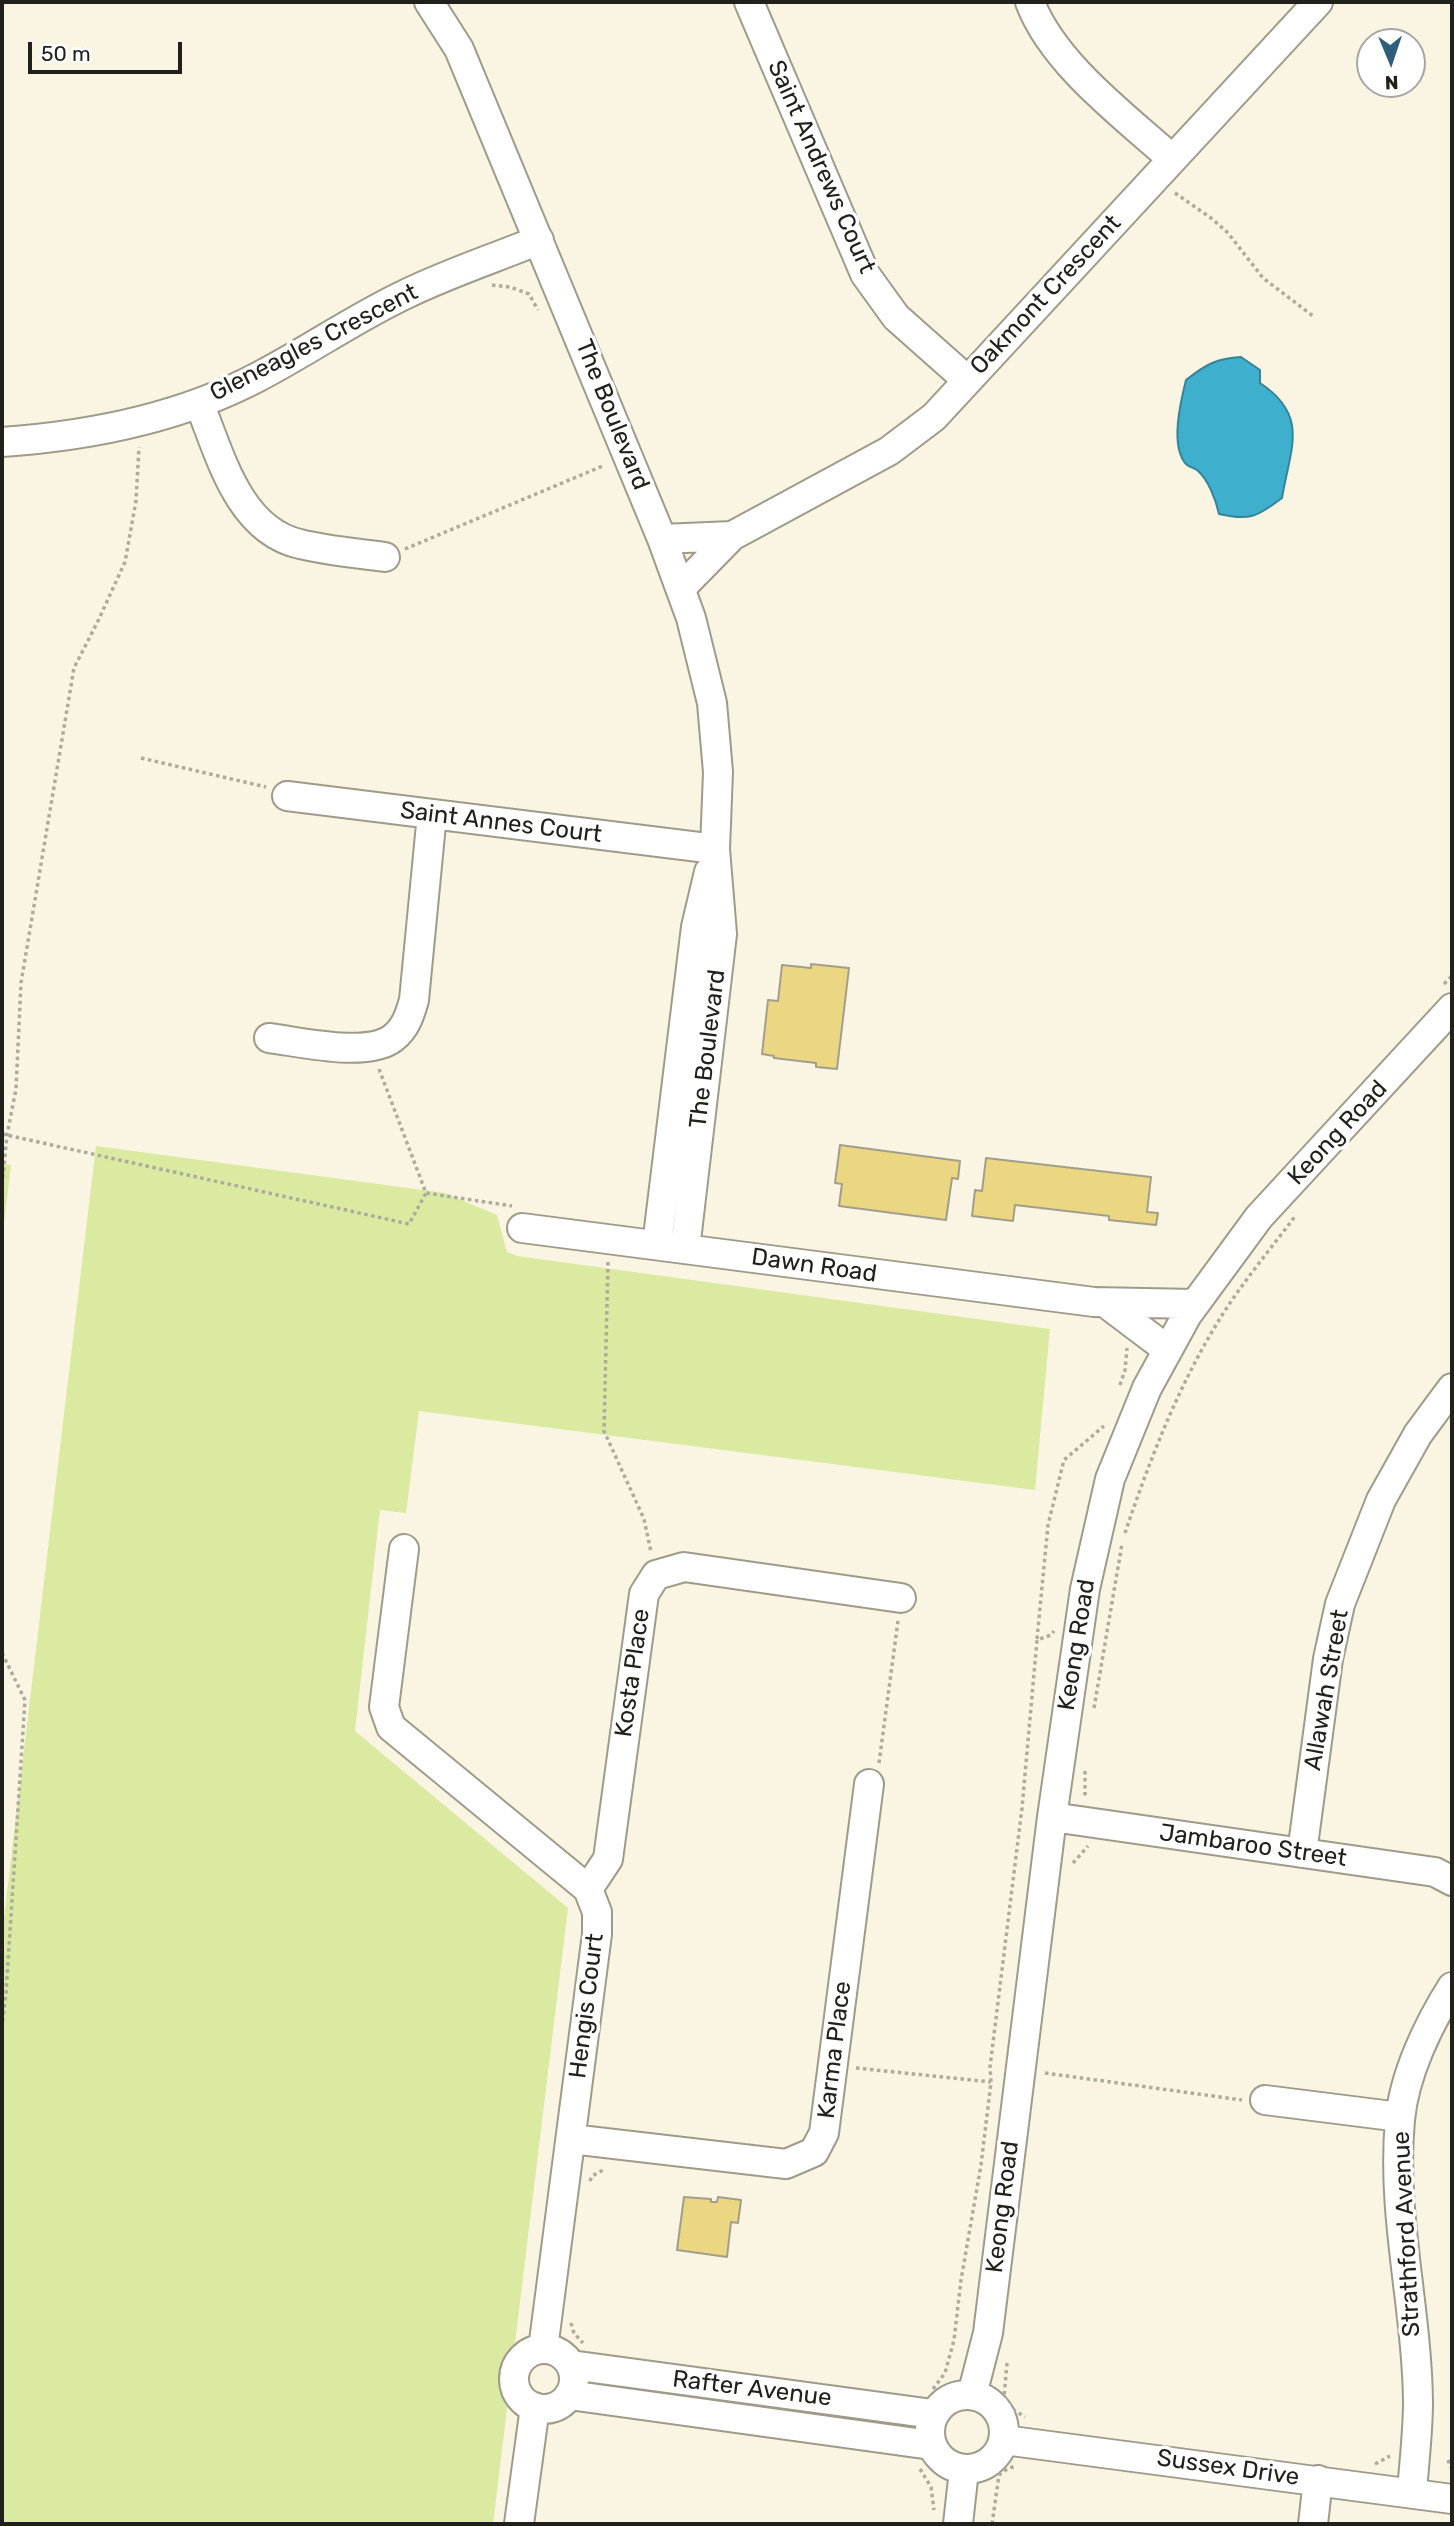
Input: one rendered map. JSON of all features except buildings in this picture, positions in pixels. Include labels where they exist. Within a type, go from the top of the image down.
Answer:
[{"type":"street","name":"The Boulevard","points":[[429,2],[459,50],[629,454],[681,588],[712,703],[718,772],[715,849],[722,934],[685,1249]]},
{"type":"street","name":"Saint Andrews Court","points":[[749,2],[865,274],[896,317],[967,380]]},
{"type":"street","points":[[1030,2],[1066,58],[1093,87],[1171,159]]},
{"type":"street","name":"Oakmont Crescent","points":[[681,588],[732,536],[889,451],[934,417],[1318,2]]},
{"type":"street","name":"Gleneagles Crescent","points":[[2,442],[78,434],[140,420],[199,402],[255,378],[406,294],[539,240]]},
{"type":"street","points":[[199,402],[234,487],[252,514],[273,533],[298,544],[385,557]]},
{"type":"street","name":"Oakmont Crescent","points":[[662,539],[732,536]]},
{"type":"street","name":"Saint Annes Court","points":[[287,796],[715,849]]},
{"type":"street","points":[[269,1038],[349,1047],[380,1045],[393,1039],[409,1018],[414,1000],[432,814]]},
{"type":"street","name":"The Boulevard","points":[[657,1245],[696,927],[715,849]]},
{"type":"street","name":"Keong Road","points":[[972,2395],[988,2333],[1052,1817],[1085,1589],[1110,1479],[1147,1388],[1195,1304],[1259,1217],[1452,1008]]},
{"type":"street","name":"Dawn Road","points":[[523,1218],[609,1239],[1107,1304],[1195,1304]]},
{"type":"street","name":"Dawn Road","points":[[1107,1304],[1168,1350]]},
{"type":"street","name":"Allawah Street","points":[[1302,1853],[1328,1659],[1340,1604],[1381,1500],[1418,1434],[1452,1388]]},
{"type":"street","points":[[404,1549],[384,1707],[391,1727],[588,1889]]},
{"type":"street","name":"Kosta Place","points":[[588,1889],[608,1859],[644,1594],[656,1575],[684,1567],[901,1598]]},
{"type":"street","name":"Karma Place","points":[[571,2139],[786,2164],[814,2152],[824,2133],[869,1784]]},
{"type":"street","name":"Jambaroo Street","points":[[1052,1817],[1435,1871],[1452,1881]]},
{"type":"street","name":"Hengis Court","points":[[543,2349],[597,1934],[597,1912],[588,1889]]},
{"type":"street","name":"Strathford Avenue","points":[[1412,2493],[1418,2402],[1398,2165],[1400,2117],[1410,2076],[1430,2021],[1452,1987]]},
{"type":"street","points":[[1265,2099],[1400,2117]]},
{"type":"street","points":[[519,2524],[535,2407],[520,2397],[516,2388],[515,2370],[525,2355],[543,2349]]},
{"type":"street","name":"Rafter Avenue","points":[[543,2349],[933,2414]]},
{"type":"street","points":[[569,2395],[578,2356]]},
{"type":"street","name":"Rafter Avenue","points":[[535,2407],[554,2407],[569,2395],[925,2456]]},
{"type":"street","points":[[972,2395],[984,2399],[994,2406],[1001,2416],[1004,2440],[1000,2450],[985,2465],[964,2470],[925,2456],[933,2414],[950,2399],[972,2395]]},
{"type":"street","name":"Sussex Drive","points":[[1004,2440],[1452,2499]]},
{"type":"street","points":[[947,2523],[964,2470]]},
{"type":"street","points":[[1313,2524],[1318,2480]]},
{"type":"path","points":[[1171,189],[1228,233],[1263,278],[1313,316]]},
{"type":"path","points":[[2,1185],[5,1134],[16,1089],[21,983],[74,668],[125,562],[136,501],[140,420]]},
{"type":"path","points":[[385,557],[629,454]]},
{"type":"path","points":[[142,758],[263,786],[287,796]]},
{"type":"path","points":[[5,1134],[409,1224],[426,1193],[376,1061],[366,1046]]},
{"type":"path","points":[[426,1193],[523,1218]]},
{"type":"path","points":[[1094,1711],[1124,1535],[1150,1458],[1194,1365],[1231,1301],[1301,1208]]},
{"type":"path","points":[[609,1239],[604,1431],[644,1519],[656,1575]]},
{"type":"path","points":[[1037,1640],[1048,1525],[1065,1460],[1106,1425]]},
{"type":"path","points":[[869,1784],[881,1758],[901,1598]]},
{"type":"path","points":[[2,1653],[25,1700],[2,2026]]},
{"type":"path","points":[[1085,1765],[1085,1794],[1094,1805]]},
{"type":"path","points":[[1071,1874],[1073,1861],[1088,1846]]},
{"type":"path","points":[[833,2065],[991,2082]]},
{"type":"path","points":[[1044,2081],[1045,2073],[1238,2101],[1265,2099]]},
{"type":"path","points":[[588,2187],[592,2176],[608,2167]]},
{"type":"path","points":[[569,2316],[578,2356]]},
{"type":"path","points":[[1008,2358],[1004,2397],[1014,2410],[1033,2420]]},
{"type":"path","points":[[1373,2464],[1392,2455]]},
{"type":"path","points":[[925,2456],[930,2487],[947,2523]]},
{"type":"path","points":[[1448,2460],[1452,2469]]},
{"type":"path","points":[[992,2524],[999,2475],[1016,2466]]},
{"type":"green space","points":[[96,1146],[445,1193],[497,1215],[507,1252],[517,1256],[1050,1329],[1035,1490],[419,1411],[406,1513],[380,1510],[355,1731],[568,1908],[493,2524],[2,2524],[2,1934]]},
{"type":"green space","points":[[2,1164],[11,1165],[2,1240]]},
{"type":"water","points":[[1241,357],[1260,370],[1260,383],[1276,395],[1286,408],[1293,434],[1282,498],[1266,510],[1246,517],[1219,514],[1205,479],[1197,470],[1187,465],[1182,457],[1177,436],[1186,380],[1212,363]]}]
